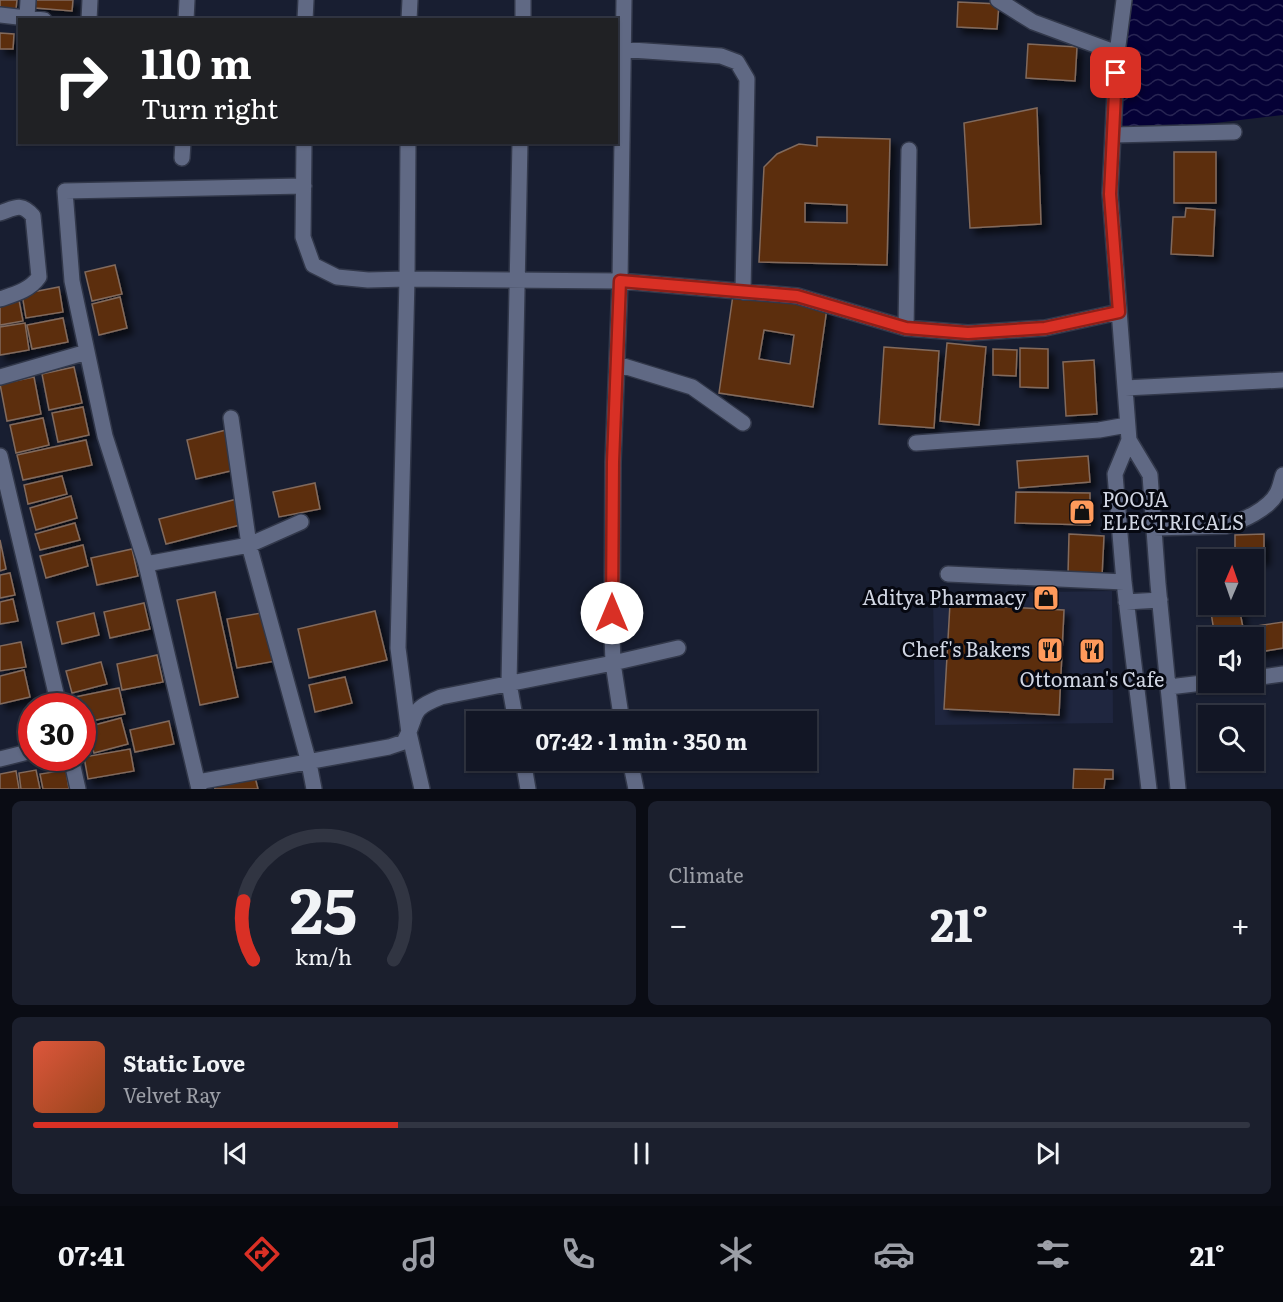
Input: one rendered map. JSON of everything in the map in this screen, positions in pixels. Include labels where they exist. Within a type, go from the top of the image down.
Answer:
[{"type":"street","points":[[27,17],[28,0]]},
{"type":"street","points":[[89,18],[90,0]]},
{"type":"street","points":[[186,18],[187,0]]},
{"type":"street","points":[[305,18],[306,0]]},
{"type":"street","points":[[409,18],[410,0]]},
{"type":"street","points":[[523,0],[523,18]]},
{"type":"street","points":[[620,711],[613,663],[612,474],[620,281],[620,49],[624,0]]},
{"type":"street","points":[[998,0],[1034,22],[1117,53]]},
{"type":"street","points":[[1124,0],[1117,53],[1110,194],[1128,433],[1114,474],[1126,602],[1149,789]]},
{"type":"street","points":[[0,15],[33,18]]},
{"type":"street","points":[[620,49],[721,56],[737,62],[747,79],[743,292]]},
{"type":"street","points":[[1113,135],[1234,132]]},
{"type":"street","points":[[182,158],[183,144]]},
{"type":"street","points":[[304,144],[303,237],[313,265],[337,277],[620,281],[797,296],[906,328],[968,333],[1045,328],[1119,312]]},
{"type":"street","points":[[408,144],[398,648],[409,733],[422,789]]},
{"type":"street","points":[[514,711],[509,683],[520,144]]},
{"type":"street","points":[[906,328],[909,150]]},
{"type":"street","points":[[304,186],[65,191],[72,281],[105,436],[146,564],[199,786],[404,742],[413,716],[422,704],[441,697],[678,648]]},
{"type":"street","points":[[0,213],[20,207],[27,208],[33,216],[39,277],[34,284],[24,290],[0,299]]},
{"type":"street","points":[[0,377],[87,352]]},
{"type":"street","points":[[617,364],[692,387],[743,423]]},
{"type":"street","points":[[1125,388],[1283,380]]},
{"type":"street","points":[[231,418],[249,544],[309,763],[314,789]]},
{"type":"street","points":[[916,443],[1099,430],[1128,433]]},
{"type":"street","points":[[1128,433],[1150,475],[1178,789]]},
{"type":"street","points":[[0,456],[56,693]]},
{"type":"street","points":[[1154,528],[1226,526],[1236,523],[1257,513],[1277,495],[1283,475]]},
{"type":"street","points":[[146,564],[249,544],[302,522]]},
{"type":"street","points":[[948,574],[1124,582]]},
{"type":"street","points":[[1126,602],[1160,600]]},
{"type":"street","points":[[1264,677],[1283,674]]},
{"type":"street","points":[[1169,687],[1198,684]]},
{"type":"street","points":[[0,759],[18,755]]},
{"type":"street","points":[[74,771],[78,789]]},
{"type":"street","points":[[525,771],[528,789]]},
{"type":"street","points":[[632,771],[636,789]]},
{"type":"shaded area","points":[[1112,591],[1113,723],[935,725],[933,594]]},
{"type":"water","points":[[1125,0],[1283,0],[1283,115],[1113,135]]},
{"type":"building","points":[[0,0],[17,0],[16,9],[0,8]]},
{"type":"building","points":[[36,0],[73,0],[72,11],[35,8]]},
{"type":"building","points":[[958,2],[999,4],[997,29],[957,27]]},
{"type":"building","points":[[0,33],[14,34],[13,49],[0,49]]},
{"type":"building","points":[[1028,44],[1077,47],[1075,81],[1026,78]]},
{"type":"building","points":[[1037,108],[1041,224],[970,228],[964,123]]},
{"type":"building","points":[[817,137],[890,139],[887,265],[759,262],[764,167],[777,154],[799,144],[817,146]],"holes":[[[805,203],[847,205],[847,223],[805,222]]]},
{"type":"building","points":[[1174,152],[1216,152],[1216,203],[1174,203]]},
{"type":"building","points":[[1186,208],[1215,210],[1213,256],[1171,254],[1173,217],[1185,217]]},
{"type":"building","points":[[115,265],[122,294],[92,301],[85,272]]},
{"type":"building","points":[[59,287],[63,312],[26,318],[22,294]]},
{"type":"building","points":[[733,295],[827,308],[813,407],[719,393]],"holes":[[[764,330],[794,335],[790,364],[759,359]]]},
{"type":"building","points":[[120,297],[127,328],[99,335],[92,304]]},
{"type":"building","points":[[19,300],[23,321],[0,325],[0,303]]},
{"type":"building","points":[[63,318],[68,342],[32,349],[27,325]]},
{"type":"building","points":[[25,323],[29,350],[0,355],[0,327]]},
{"type":"building","points":[[947,343],[986,347],[979,425],[940,421]]},
{"type":"building","points":[[884,347],[939,351],[934,428],[879,424]]},
{"type":"building","points":[[1020,348],[1048,349],[1048,388],[1020,387]]},
{"type":"building","points":[[993,349],[1017,350],[1016,376],[993,375]]},
{"type":"building","points":[[1094,360],[1097,414],[1066,416],[1063,362]]},
{"type":"building","points":[[74,367],[82,403],[49,410],[42,374]]},
{"type":"building","points":[[34,377],[41,414],[7,421],[0,384]]},
{"type":"building","points":[[83,407],[89,435],[58,442],[52,413]]},
{"type":"building","points":[[43,418],[49,445],[16,453],[10,425]]},
{"type":"building","points":[[226,430],[235,470],[196,479],[187,440]]},
{"type":"building","points":[[86,440],[92,465],[23,480],[17,455]]},
{"type":"building","points":[[1088,456],[1090,482],[1019,488],[1017,461]]},
{"type":"building","points":[[62,476],[67,494],[28,504],[24,485]]},
{"type":"building","points":[[315,483],[320,509],[279,517],[273,492]]},
{"type":"building","points":[[1016,492],[1090,493],[1090,525],[1015,523]]},
{"type":"building","points":[[71,496],[77,518],[36,530],[30,508]]},
{"type":"building","points":[[237,499],[244,524],[166,544],[159,519]]},
{"type":"building","points":[[75,523],[80,540],[40,550],[35,534]]},
{"type":"building","points":[[1069,534],[1104,536],[1102,576],[1068,575]]},
{"type":"building","points":[[1264,534],[1264,549],[1235,549],[1235,535]]},
{"type":"building","points":[[0,540],[6,569],[0,571]]},
{"type":"building","points":[[83,545],[88,566],[46,578],[40,556]]},
{"type":"building","points":[[132,549],[138,576],[97,585],[91,558]]},
{"type":"building","points":[[10,573],[15,595],[0,598],[0,575]]},
{"type":"building","points":[[215,592],[238,697],[200,705],[177,600]]},
{"type":"building","points":[[13,599],[18,621],[0,624],[0,602]]},
{"type":"building","points":[[144,603],[150,629],[110,638],[104,612]]},
{"type":"building","points":[[950,604],[1064,610],[1059,715],[944,709]]},
{"type":"building","points":[[375,611],[387,660],[309,678],[298,629]]},
{"type":"building","points":[[267,612],[276,661],[237,668],[227,619]]},
{"type":"building","points":[[94,613],[99,635],[62,644],[57,622]]},
{"type":"building","points":[[1211,615],[1241,615],[1243,627],[1213,627]]},
{"type":"building","points":[[1283,622],[1283,648],[1264,651],[1264,627],[1250,627]]},
{"type":"building","points":[[21,642],[26,667],[0,671],[0,646]]},
{"type":"building","points":[[157,655],[163,682],[122,690],[117,664]]},
{"type":"building","points":[[101,662],[107,684],[72,693],[66,671]]},
{"type":"building","points":[[24,670],[29,693],[18,693],[18,700],[0,704],[0,676]]},
{"type":"building","points":[[345,677],[352,703],[315,712],[309,685]]},
{"type":"building","points":[[119,688],[125,714],[96,720],[95,693]]},
{"type":"building","points":[[121,718],[128,744],[96,752],[96,725]]},
{"type":"building","points":[[169,721],[174,744],[135,752],[130,730]]},
{"type":"building","points":[[130,749],[134,771],[88,779],[87,771],[96,771],[96,755]]},
{"type":"building","points":[[1074,769],[1113,770],[1113,779],[1105,779],[1104,789],[1073,789]]},
{"type":"building","points":[[16,771],[19,789],[0,789],[0,774]]},
{"type":"building","points":[[36,771],[40,789],[21,789],[19,773]]},
{"type":"building","points":[[66,771],[69,789],[43,789],[40,774]]},
{"type":"building","points":[[255,777],[258,789],[215,789],[214,786]]},
{"type":"place","name":"POOJA ELECTRICALS","points":[[1082,512]]},
{"type":"place","name":"Aditya Pharmacy","points":[[1046,598]]},
{"type":"place","name":"Chef's Bakers","points":[[1050,650]]},
{"type":"place","name":"Ottoman's Cafe","points":[[1092,651]]},
{"type":"route","points":[[612,613],[613,462],[620,281],[797,296],[906,328],[968,333],[1045,328],[1119,312],[1110,194],[1116,73]]}]
